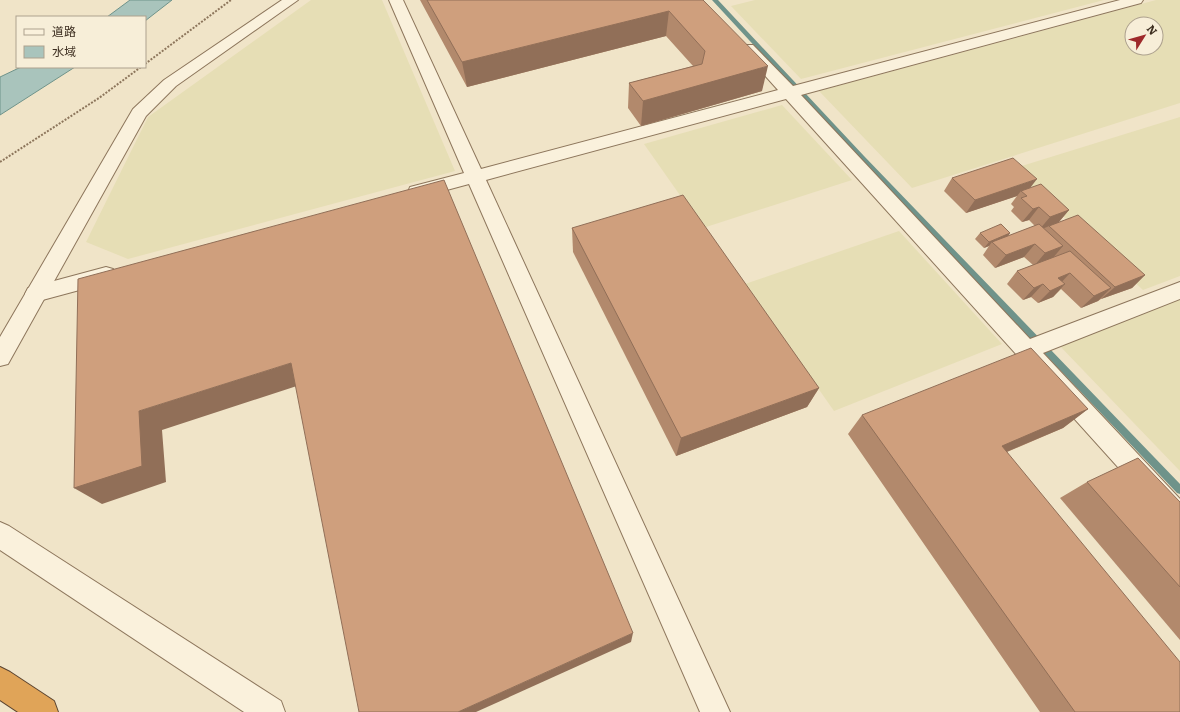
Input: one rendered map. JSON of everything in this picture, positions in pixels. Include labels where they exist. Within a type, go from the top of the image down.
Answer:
[{"type":"highway","points":[[0,682],[44,712]]},
{"type":"street","points":[[0,357],[139,113],[170,83],[292,0]]},
{"type":"street","points":[[396,0],[714,712]]},
{"type":"street","points":[[398,197],[791,94],[810,87],[1136,0]]},
{"type":"street","points":[[739,38],[1180,518]]},
{"type":"street","points":[[35,294],[120,271]]},
{"type":"street","points":[[1025,351],[1180,290]]},
{"type":"street","points":[[0,535],[270,712]]},
{"type":"path","points":[[146,63],[230,0]]},
{"type":"path","points":[[0,162],[99,98],[140,68]]},
{"type":"shaded area","points":[[311,0],[382,0],[455,171],[128,259],[86,242],[148,117]]},
{"type":"shaded area","points":[[755,0],[1104,0],[801,79],[731,6]]},
{"type":"shaded area","points":[[1156,0],[1180,0],[1180,103],[912,188],[819,91]]},
{"type":"shaded area","points":[[782,105],[852,180],[703,228],[644,144]]},
{"type":"shaded area","points":[[1180,117],[1180,276],[1143,290],[1012,169]]},
{"type":"shaded area","points":[[899,231],[1002,344],[834,411],[745,284]]},
{"type":"shaded area","points":[[1180,295],[1180,471],[1058,344]]},
{"type":"water","points":[[130,0],[172,0],[146,20],[146,16],[108,16]]},
{"type":"water","points":[[19,68],[73,68],[0,115],[0,77]]},
{"type":"building","points":[[427,0],[703,0],[768,66],[643,101],[629,83],[702,64],[705,51],[669,11],[462,62]]},
{"type":"building","points":[[1013,158],[1037,179],[975,200],[952,178]]},
{"type":"building","points":[[444,180],[633,633],[458,712],[359,712],[291,363],[139,411],[142,466],[74,488],[78,279]]},
{"type":"building","points":[[1041,184],[1069,210],[1050,217],[1039,207],[1033,209],[1021,198],[1027,196],[1021,191]]},
{"type":"building","points":[[683,195],[819,388],[681,438],[572,228]]},
{"type":"building","points":[[1078,215],[1145,275],[1115,287],[1049,226]]},
{"type":"building","points":[[1001,224],[1010,233],[989,242],[980,233]]},
{"type":"building","points":[[1039,224],[1063,246],[1045,253],[1035,244],[1006,255],[992,242]]},
{"type":"building","points":[[1070,251],[1111,288],[1094,296],[1070,273],[1058,278],[1065,284],[1050,291],[1043,284],[1034,288],[1017,271]]},
{"type":"building","points":[[1031,348],[1088,409],[1002,446],[1180,662],[1180,712],[1075,712],[862,415]]},
{"type":"building","points":[[1138,458],[1180,502],[1180,587],[1087,482]]},
{"type":"waterway","points":[[715,0],[862,158],[1180,490]]}]
